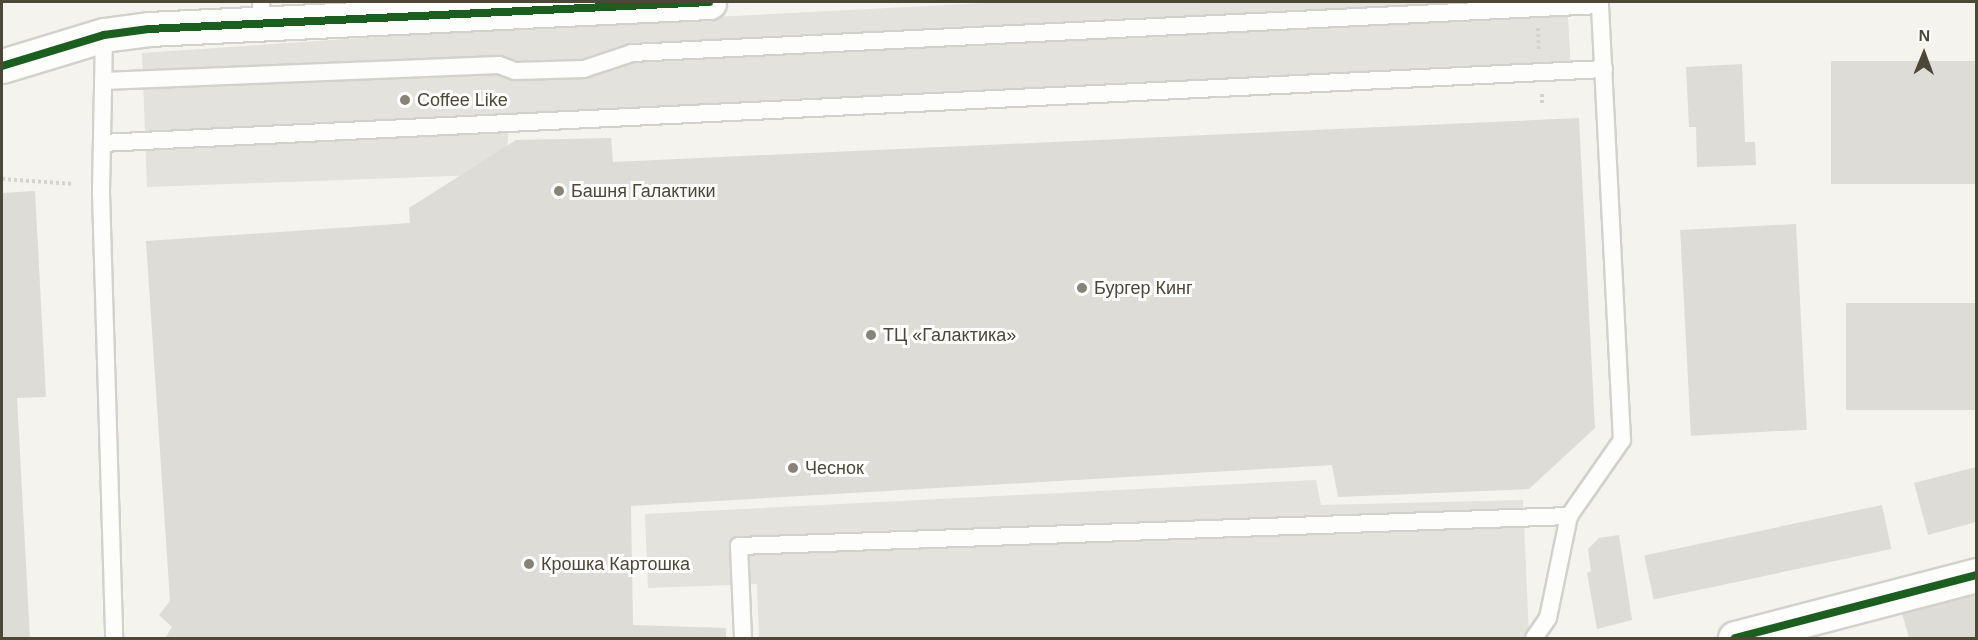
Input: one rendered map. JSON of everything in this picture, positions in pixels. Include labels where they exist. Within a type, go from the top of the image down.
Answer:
[{"type":"street","points":[[2,66],[104,35],[261,12],[709,2]]},
{"type":"street","points":[[1735,639],[1977,575]]},
{"type":"lane","points":[[103,81],[499,65],[515,71],[584,69],[633,53],[1600,3],[1622,440],[1569,516],[1548,618],[1534,639]]},
{"type":"lane","points":[[104,35],[102,143],[114,639]]},
{"type":"lane","points":[[102,143],[1604,69]]},
{"type":"lane","points":[[743,639],[739,546],[1569,516]]},
{"type":"path","points":[[2,179],[74,184]]},
{"type":"shaded area","points":[[1005,2],[1567,2],[1571,69],[509,118],[506,174],[147,187],[142,53],[538,26]]},
{"type":"shaded area","points":[[1316,480],[1321,505],[1523,500],[1529,637],[759,638],[757,584],[648,588],[645,514]]},
{"type":"building","points":[[1831,61],[1976,61],[1976,184],[1831,184]]},
{"type":"building","points":[[1742,64],[1745,142],[1755,142],[1756,165],[1697,167],[1696,127],[1689,127],[1686,67]]},
{"type":"building","name":"ТЦ «Галактика»","points":[[1579,118],[1595,428],[1529,489],[1338,497],[1332,465],[631,506],[633,625],[726,628],[726,638],[165,638],[172,627],[159,615],[170,601],[146,241],[410,223],[409,208],[516,140],[611,138],[613,162]]},
{"type":"building","points":[[35,191],[46,397],[17,398],[30,638],[2,638],[2,193]]},
{"type":"building","points":[[1796,224],[1807,430],[1691,436],[1680,230]]},
{"type":"building","points":[[1846,303],[1976,303],[1976,410],[1846,410]]},
{"type":"building","points":[[1976,467],[1976,522],[1928,535],[1914,483]]},
{"type":"building","points":[[1882,505],[1891,549],[1654,600],[1644,556]]},
{"type":"building","points":[[1619,535],[1632,620],[1597,629],[1587,573],[1591,571],[1588,549],[1599,538]]},
{"type":"building","points":[[1976,593],[1976,638],[1909,638],[1902,613]]},
{"type":"cycle path","points":[[2,66],[104,35],[149,29],[709,2]]},
{"type":"cycle path","points":[[1735,638],[1976,575]]},
{"type":"place","name":"Coffee Like","points":[[405,100]]},
{"type":"place","name":"Башня Галактики","points":[[559,191]]},
{"type":"place","name":"Бургер Кинг","points":[[1082,288]]},
{"type":"place","name":"ТЦ «Галактика»","points":[[871,335]]},
{"type":"place","name":"Чеснок","points":[[793,468]]},
{"type":"place","name":"Крошка Картошка","points":[[529,564]]}]
